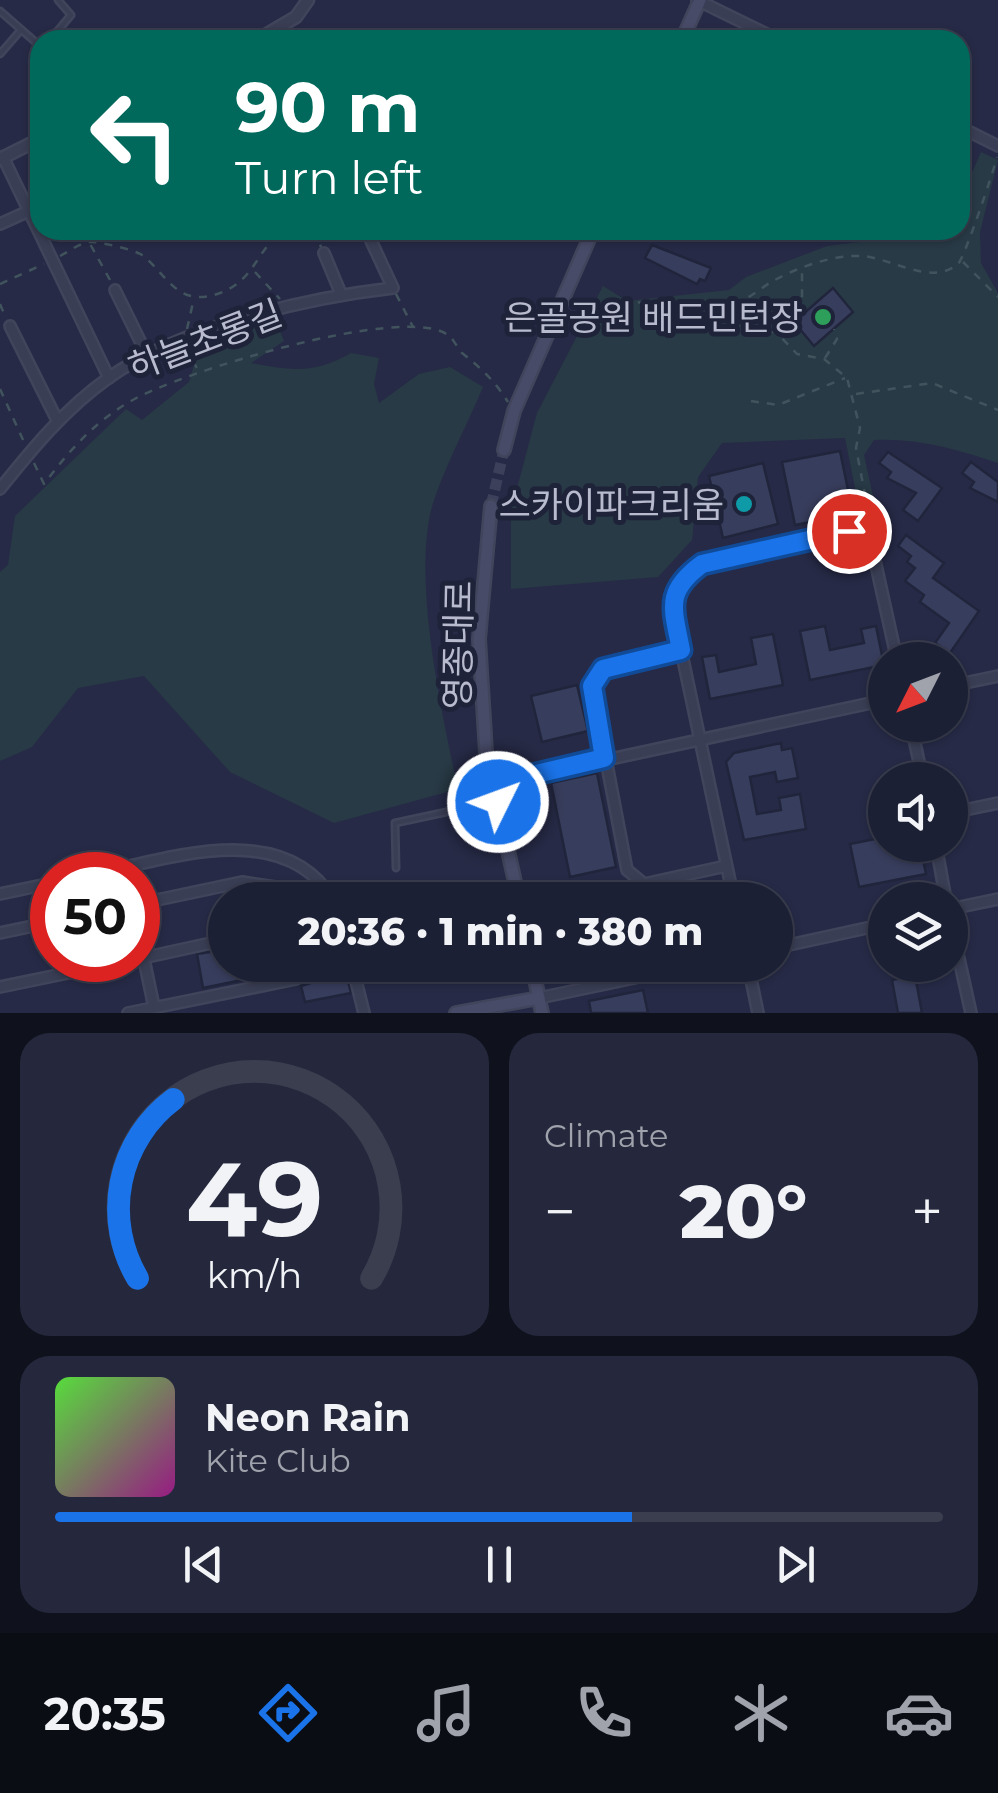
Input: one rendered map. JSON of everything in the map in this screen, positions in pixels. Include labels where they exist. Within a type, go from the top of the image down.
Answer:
[{"type":"main road","points":[[686,30],[699,0]]},
{"type":"main road","points":[[504,450],[514,411],[589,240]]},
{"type":"main road","name":"영종대로","points":[[492,506],[480,639],[486,752],[514,882]]},
{"type":"main road","points":[[536,982],[542,1013]]},
{"type":"main road","points":[[456,1013],[539,998]]},
{"type":"street","points":[[282,30],[308,0]]},
{"type":"street","points":[[699,0],[759,30]]},
{"type":"street","points":[[970,133],[998,146]]},
{"type":"street","points":[[30,144],[1,158],[30,216]]},
{"type":"street","points":[[0,224],[28,212]]},
{"type":"street","points":[[42,240],[109,378]]},
{"type":"street","points":[[371,240],[393,288]]},
{"type":"street","points":[[324,252],[341,294]]},
{"type":"street","name":"하늘초롱길","points":[[3,486],[57,420],[109,378],[147,355],[287,307],[341,294],[393,288]]},
{"type":"street","points":[[115,290],[147,355]]},
{"type":"street","points":[[10,326],[57,420]]},
{"type":"street","points":[[0,472],[3,486]]},
{"type":"street","points":[[730,882],[681,650],[674,592],[702,564],[849,531],[872,547],[893,642]]},
{"type":"street","points":[[681,650],[603,669],[592,686],[627,870],[644,884],[726,866]]},
{"type":"street","points":[[968,682],[998,676]]},
{"type":"street","points":[[494,784],[702,736],[868,703]]},
{"type":"street","points":[[968,810],[998,804]]},
{"type":"street","points":[[160,863],[217,850],[272,852],[305,866],[319,882]]},
{"type":"street","points":[[0,894],[30,888]]},
{"type":"street","points":[[160,899],[208,889]]},
{"type":"street","points":[[968,906],[998,899]]},
{"type":"street","points":[[0,933],[30,927]]},
{"type":"street","points":[[793,944],[868,928]]},
{"type":"street","points":[[160,954],[208,944]]},
{"type":"street","points":[[0,987],[30,981]]},
{"type":"street","points":[[145,982],[154,1008]]},
{"type":"street","points":[[128,1013],[281,982]]},
{"type":"street","points":[[356,982],[364,1013]]},
{"type":"street","points":[[539,998],[615,982]]},
{"type":"street","points":[[752,982],[758,1013]]},
{"type":"street","points":[[964,982],[971,1013]]},
{"type":"lane","points":[[58,0],[71,15],[58,30]]},
{"type":"lane","points":[[0,11],[30,37]]},
{"type":"lane","points":[[0,54],[21,29]]},
{"type":"lane","points":[[396,868],[395,823],[498,802]]},
{"type":"path","points":[[970,237],[997,156]]},
{"type":"path","points":[[0,284],[98,240]]},
{"type":"path","points":[[89,242],[140,252],[164,282],[194,297],[220,293],[254,271],[270,240]]},
{"type":"path","points":[[319,240],[324,252]]},
{"type":"path","points":[[586,313],[594,319],[606,319],[617,300],[740,302],[802,268],[863,256],[921,271],[939,271],[962,261],[969,240]]},
{"type":"path","points":[[89,242],[115,290]]},
{"type":"path","points":[[962,261],[998,298]]},
{"type":"path","points":[[776,332],[777,319],[802,302],[802,268]]},
{"type":"path","points":[[254,271],[287,307]]},
{"type":"path","points":[[393,288],[413,328]]},
{"type":"path","points":[[740,302],[755,332],[776,332],[797,354],[824,359],[846,378],[860,428],[856,448],[869,515]]},
{"type":"path","points":[[0,304],[10,326]]},
{"type":"path","points":[[0,389],[44,484],[77,440],[118,410],[198,370],[295,344],[413,328],[448,335],[459,351],[490,372],[514,411]]},
{"type":"path","points":[[824,359],[836,339],[834,329]]},
{"type":"path","points":[[751,401],[778,405],[846,378]]},
{"type":"path","points":[[852,394],[932,382],[998,410]]},
{"type":"shaded area","points":[[981,152],[998,160],[980,232],[981,263],[998,293],[998,463],[937,446],[874,440],[864,455],[877,514],[861,518],[845,438],[722,443],[698,477],[692,540],[658,577],[511,589],[511,511],[537,413],[603,286],[627,301],[729,290],[746,277],[827,246],[876,240],[970,240],[970,177]]},
{"type":"shaded area","points":[[274,316],[284,341],[251,363],[302,369],[326,365],[351,353],[379,358],[374,384],[379,403],[419,374],[450,367],[483,387],[439,486],[427,530],[425,565],[431,643],[458,789],[334,823],[230,772],[144,676],[78,688],[32,747],[0,761],[0,572],[8,565],[15,516],[126,409],[142,420],[189,382],[200,344]]},
{"type":"building","points":[[652,245],[711,268],[705,281],[700,279],[697,284],[645,258]]},
{"type":"building","name":"은골공원 배드민턴장","points":[[833,288],[853,312],[814,346],[794,322]]},
{"type":"building","points":[[840,451],[853,514],[795,525],[782,462]]},
{"type":"building","points":[[888,452],[942,488],[918,521],[903,510],[916,493],[887,478],[891,472],[879,463]]},
{"type":"building","points":[[971,462],[998,482],[998,502],[970,488],[974,482],[962,473]]},
{"type":"building","name":"스카이파크리움","points":[[763,463],[778,524],[723,538],[709,476]]},
{"type":"building","points":[[906,535],[944,563],[933,578],[979,611],[958,642],[936,642],[949,623],[920,602],[924,595],[905,581],[915,568],[907,562],[911,556],[898,546]]},
{"type":"building","points":[[825,626],[830,650],[864,643],[861,629],[876,626],[879,642],[868,642],[868,668],[810,680],[800,631]]},
{"type":"building","points":[[773,634],[783,685],[710,699],[702,657],[716,655],[719,672],[756,664],[751,638]]},
{"type":"building","points":[[577,685],[588,731],[542,742],[531,696]]},
{"type":"building","points":[[781,743],[782,750],[792,748],[798,778],[777,782],[775,772],[750,777],[757,814],[781,810],[779,798],[800,794],[806,829],[744,840],[726,762],[734,753]]},
{"type":"building","points":[[597,773],[616,867],[570,877],[551,783]]},
{"type":"building","points":[[868,840],[868,862],[924,862],[926,874],[868,882],[859,887],[850,844]]},
{"type":"building","points":[[208,952],[208,982],[232,982],[203,988],[197,954]]},
{"type":"building","points":[[348,982],[351,993],[305,1002],[301,986]]},
{"type":"building","points":[[892,982],[916,982],[922,1013],[898,1013]]},
{"type":"building","points":[[643,990],[648,1013],[591,1013],[589,1001]]},
{"type":"tunnel","points":[[491,506],[504,450]]},
{"type":"place","name":"은골공원 배드민턴장","points":[[823,317]]},
{"type":"place","name":"스카이파크리움","points":[[744,504]]},
{"type":"route","points":[[498,802],[494,784],[604,758],[592,686],[603,669],[681,650],[672,604],[674,592],[702,564],[849,531]]}]
